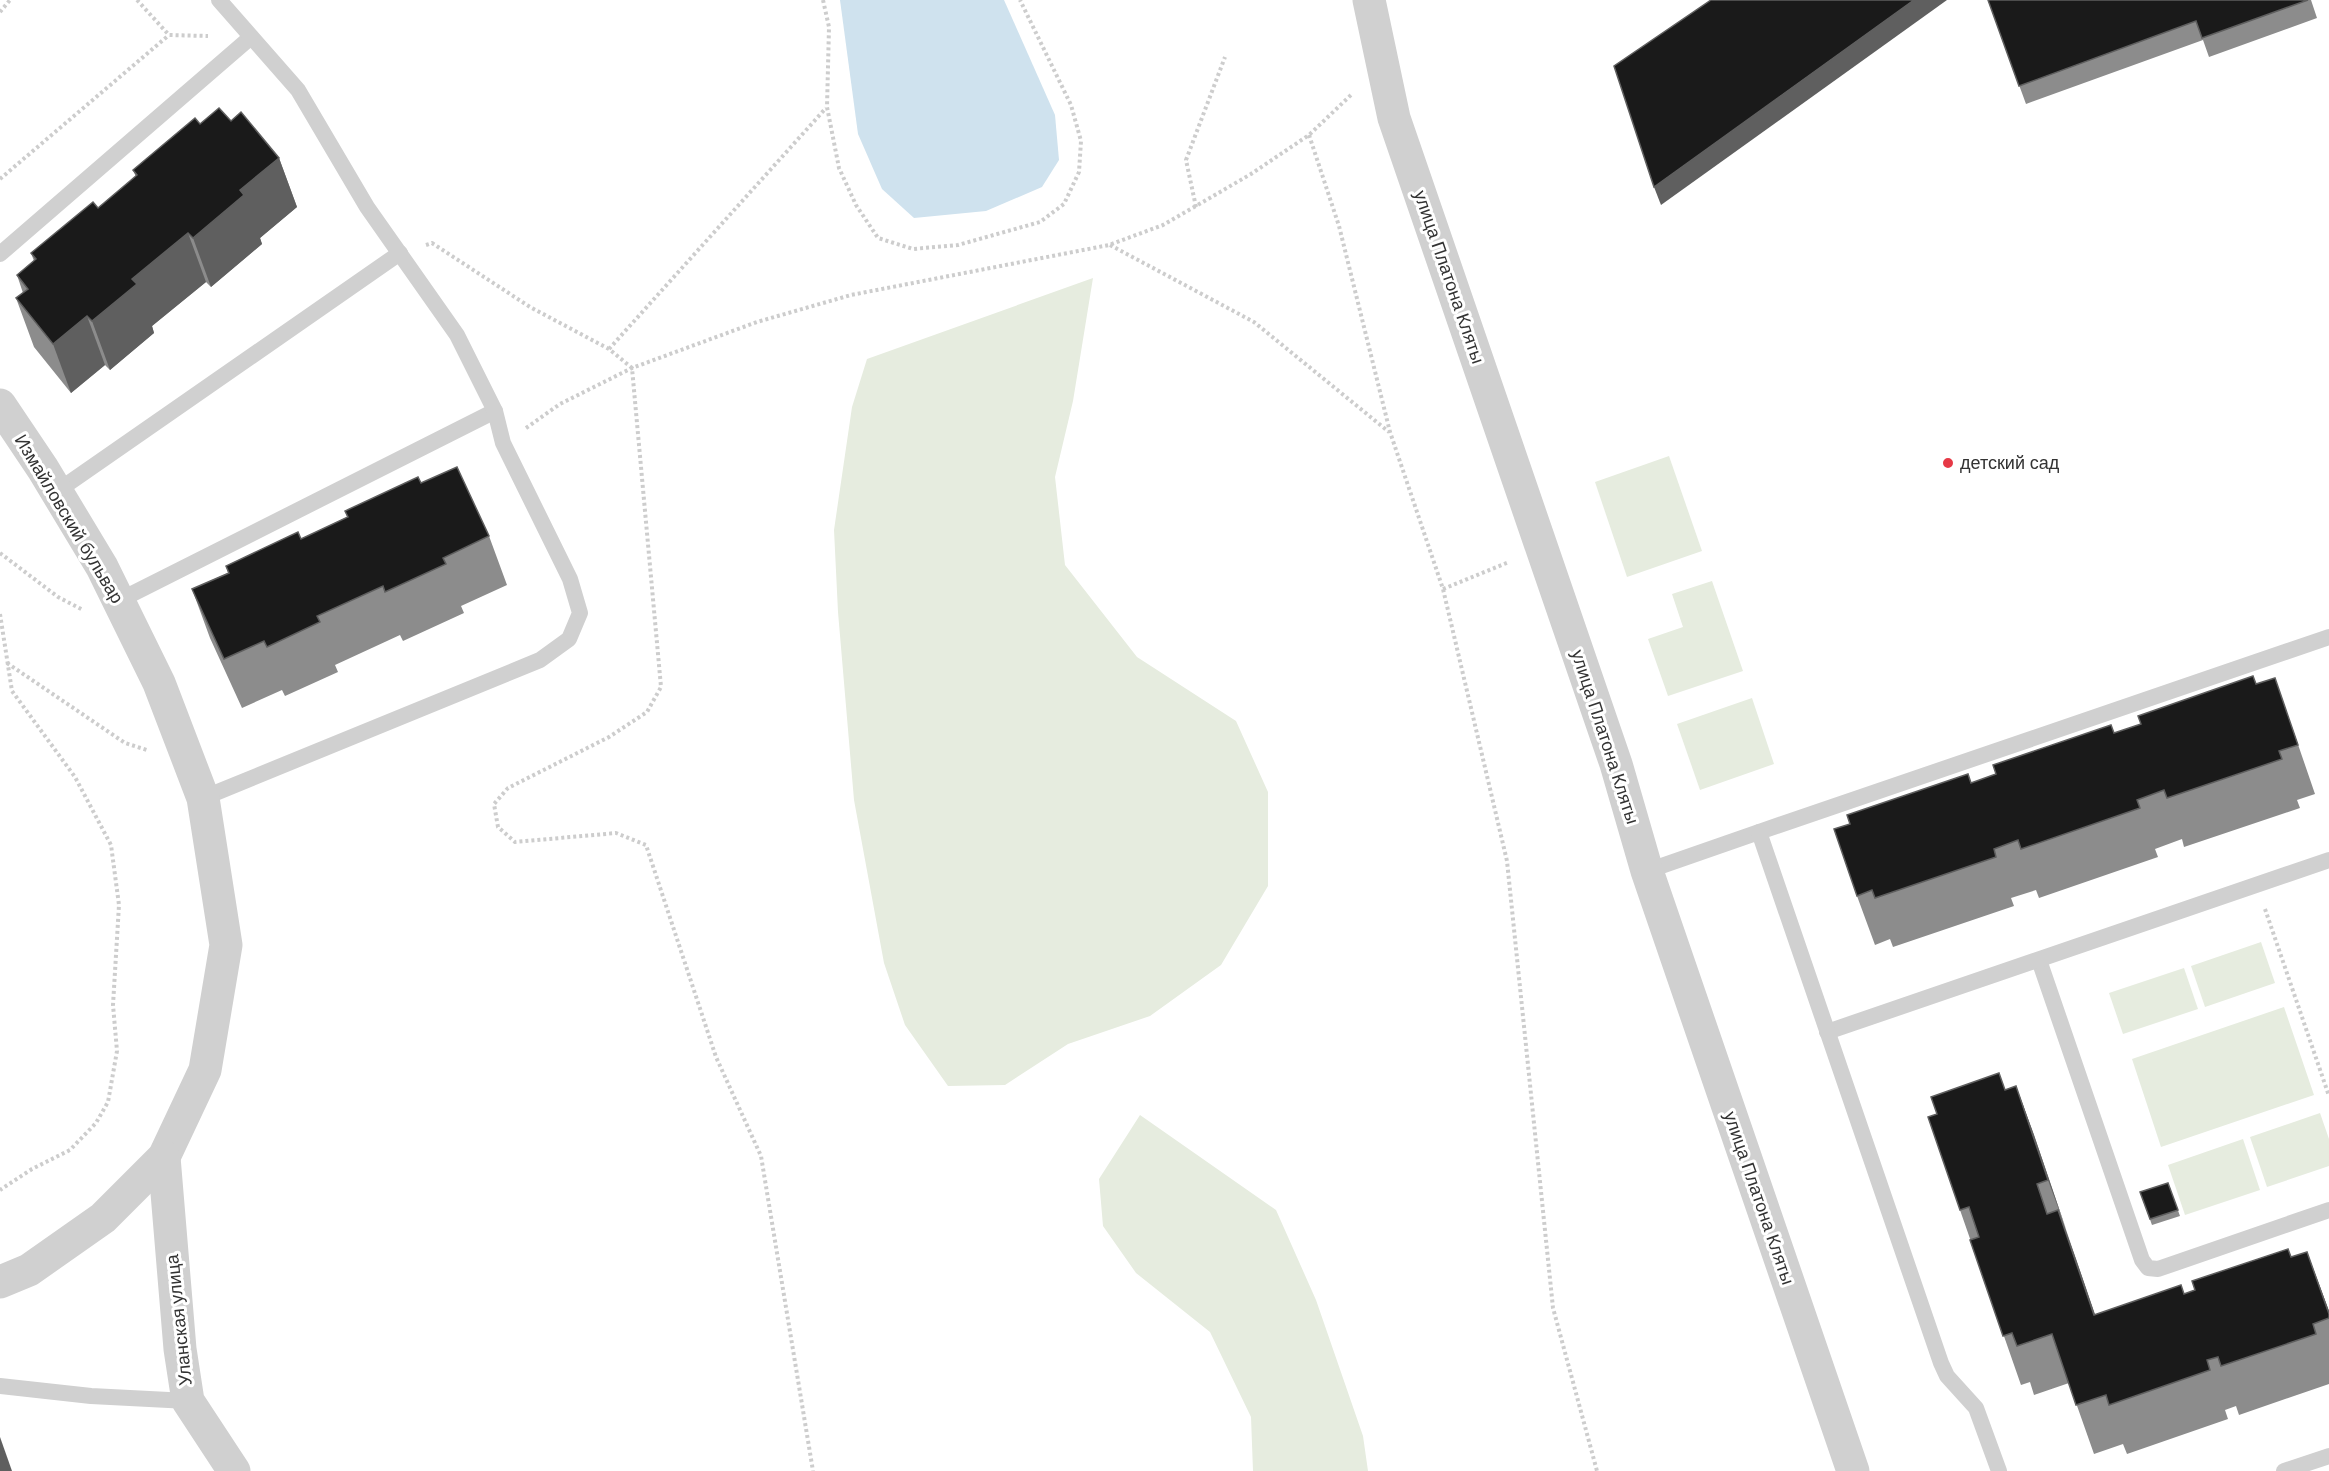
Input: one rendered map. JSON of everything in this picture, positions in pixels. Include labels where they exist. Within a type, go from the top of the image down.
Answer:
[{"type":"street","name":"улица Платона Кляты","points":[[1369,0],[1394,118],[1616,764],[1647,871],[1853,1471]]},
{"type":"street","name":"Измайловский бульвар","points":[[0,405],[102,567],[159,683],[203,798],[226,945],[205,1070],[164,1157],[103,1218],[29,1270],[0,1282]]},
{"type":"street","name":"Уланская улица","points":[[164,1157],[180,1349],[188,1401],[234,1471]]},
{"type":"lane","points":[[203,798],[540,660],[569,639],[580,613],[570,579],[503,443],[495,411],[457,335],[368,207],[298,90],[219,0]]},
{"type":"lane","points":[[0,254],[251,37]]},
{"type":"lane","points":[[56,492],[400,253]]},
{"type":"lane","points":[[118,601],[495,411]]},
{"type":"lane","points":[[1647,871],[2329,637]]},
{"type":"lane","points":[[1759,832],[1941,1362],[1947,1376],[1976,1408],[1999,1471]]},
{"type":"lane","points":[[1827,1032],[2329,860]]},
{"type":"lane","points":[[2039,960],[2142,1260],[2148,1268],[2158,1269],[2329,1210]]},
{"type":"lane","points":[[0,1386],[91,1396],[188,1401]]},
{"type":"lane","points":[[2284,1471],[2329,1456]]},
{"type":"path","points":[[0,12],[10,0]]},
{"type":"path","points":[[137,0],[170,35]]},
{"type":"path","points":[[823,0],[829,27],[827,107],[839,168],[856,205],[878,238],[913,249],[958,245],[1040,222],[1064,204],[1079,172],[1081,141],[1071,105],[1020,0]]},
{"type":"path","points":[[0,179],[170,35],[251,37]]},
{"type":"path","points":[[1196,207],[1186,160],[1225,57]]},
{"type":"path","points":[[503,443],[560,404],[632,368],[757,322],[851,295],[1109,245],[1163,225],[1251,174],[1309,135],[1383,65]]},
{"type":"path","points":[[609,349],[827,107]]},
{"type":"path","points":[[1309,135],[1339,226],[1390,432],[1443,589],[1507,861],[1553,1308],[1597,1471]]},
{"type":"path","points":[[400,253],[432,243],[530,307],[609,349],[632,368],[661,687],[647,712],[609,737],[508,788],[494,804],[498,827],[515,842],[616,833],[646,844],[716,1057],[761,1156],[813,1471]]},
{"type":"path","points":[[1109,245],[1254,322],[1390,432]]},
{"type":"path","points":[[1443,589],[1542,548]]},
{"type":"path","points":[[0,553],[58,597],[88,613]]},
{"type":"path","points":[[0,614],[12,692],[75,777],[111,845],[120,905],[113,1005],[117,1051],[108,1102],[96,1123],[70,1150],[33,1169],[0,1190]]},
{"type":"path","points":[[6,662],[125,743],[190,765]]},
{"type":"path","points":[[2257,885],[2329,1096]]},
{"type":"shaded area","points":[[1093,278],[1073,401],[1055,477],[1065,565],[1137,657],[1236,721],[1268,792],[1268,886],[1221,965],[1150,1016],[1068,1044],[1005,1085],[948,1086],[905,1025],[884,963],[854,800],[838,612],[834,530],[852,407],[867,359]]},
{"type":"shaded area","points":[[1669,456],[1702,551],[1627,577],[1595,482]]},
{"type":"shaded area","points":[[1712,581],[1743,671],[1668,696],[1648,639],[1683,627],[1672,594]]},
{"type":"shaded area","points":[[1752,698],[1774,764],[1700,790],[1677,724]]},
{"type":"shaded area","points":[[2261,942],[2275,983],[2205,1007],[2191,966]]},
{"type":"shaded area","points":[[2184,968],[2198,1009],[2123,1034],[2109,993]]},
{"type":"shaded area","points":[[2284,1007],[2314,1095],[2161,1147],[2132,1059]]},
{"type":"shaded area","points":[[2320,1113],[2329,1139],[2329,1166],[2267,1187],[2250,1137]]},
{"type":"shaded area","points":[[1140,1115],[1276,1210],[1316,1300],[1363,1436],[1368,1471],[1253,1471],[1251,1417],[1210,1332],[1136,1273],[1103,1226],[1099,1179]]},
{"type":"shaded area","points":[[2243,1139],[2260,1190],[2185,1215],[2168,1165]]},
{"type":"water","points":[[840,0],[1004,0],[1055,115],[1059,160],[1042,187],[986,211],[914,218],[882,189],[858,134]]},
{"type":"building","points":[[1711,0],[1914,0],[1654,187],[1614,66]]},
{"type":"building","points":[[1988,0],[2308,0],[2202,38],[2196,21],[2019,86]]},
{"type":"building","points":[[219,108],[231,121],[241,112],[279,158],[240,190],[244,195],[193,238],[188,233],[132,279],[137,284],[92,321],[87,316],[53,344],[16,298],[28,289],[17,275],[36,259],[31,253],[93,202],[98,208],[137,175],[133,170],[195,118],[200,124]]},
{"type":"building","points":[[457,467],[489,536],[443,558],[446,564],[385,592],[383,586],[317,616],[320,622],[267,647],[264,641],[224,659],[192,589],[229,573],[226,566],[298,532],[301,539],[348,517],[345,511],[418,477],[421,483]]},
{"type":"building","points":[[2253,676],[2256,684],[2275,678],[2298,745],[2279,751],[2282,759],[2167,798],[2164,790],[2137,800],[2140,808],[2021,849],[2018,840],[1994,849],[1996,857],[1875,898],[1872,890],[1857,896],[1834,829],[1850,824],[1847,815],[1968,774],[1971,783],[1996,774],[1993,765],[2111,725],[2114,733],[2141,724],[2138,716]]},
{"type":"building","points":[[1999,1073],[2005,1090],[2016,1086],[2048,1180],[2037,1184],[2047,1214],[2058,1210],[2094,1315],[2181,1285],[2184,1294],[2195,1290],[2192,1281],[2288,1249],[2291,1257],[2307,1252],[2329,1318],[2313,1324],[2316,1334],[2221,1366],[2218,1357],[2207,1360],[2210,1370],[2109,1405],[2106,1395],[2076,1405],[2052,1334],[2017,1346],[2012,1333],[2003,1336],[1970,1240],[1979,1237],[1969,1207],[1960,1210],[1928,1117],[1937,1114],[1931,1097]]},
{"type":"building","points":[[2168,1183],[2178,1210],[2150,1219],[2140,1192]]},
{"type":"place","name":"детский сад","points":[[1948,463]]}]
